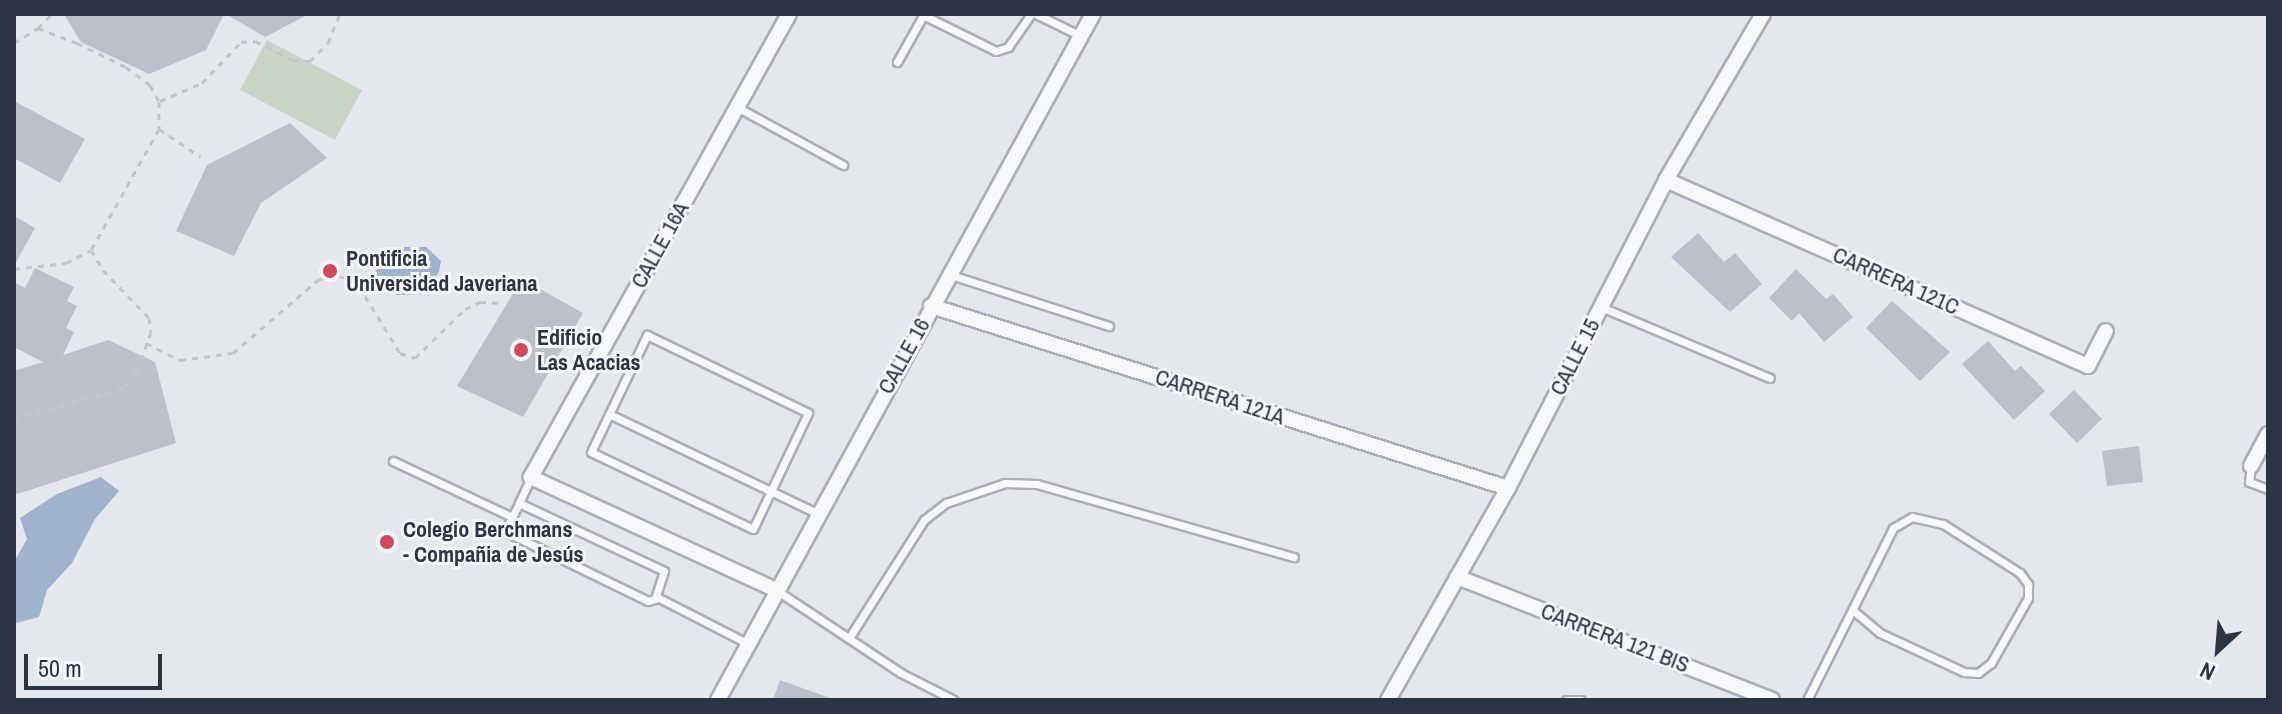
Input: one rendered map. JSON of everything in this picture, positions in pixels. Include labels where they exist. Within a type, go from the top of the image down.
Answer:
[{"type":"street","name":"CALLE 16A","points":[[531,477],[789,14]]},
{"type":"street","name":"CALLE 16","points":[[718,700],[774,589],[1093,14]]},
{"type":"street","name":"CALLE 15","points":[[1388,700],[1508,488],[1666,180],[1763,14]]},
{"type":"street","name":"CARRERA 121C","points":[[1666,180],[2088,366],[2106,331]]},
{"type":"street","name":"CARRERA 121A","points":[[931,306],[1508,488]]},
{"type":"street","points":[[2251,466],[2268,434]]},
{"type":"street","points":[[531,477],[774,589]]},
{"type":"street","name":"CARRERA 121 BIS","points":[[1457,577],[1772,700]]},
{"type":"lane","points":[[897,62],[923,15],[996,51],[1008,47],[1033,14],[1081,36]]},
{"type":"lane","points":[[737,107],[843,165]]},
{"type":"lane","points":[[949,274],[1109,326]]},
{"type":"lane","points":[[1601,307],[1770,378]]},
{"type":"lane","points":[[647,335],[808,413],[771,491],[753,529],[591,452],[647,335]]},
{"type":"lane","points":[[609,414],[817,513]]},
{"type":"lane","points":[[393,461],[512,517]]},
{"type":"lane","points":[[2251,466],[2249,482],[2268,489]]},
{"type":"lane","points":[[531,477],[508,530],[517,539],[648,601],[657,597]]},
{"type":"lane","points":[[849,638],[924,520],[946,503],[1005,483],[1037,484],[1294,557]]},
{"type":"lane","points":[[519,503],[664,571],[657,597]]},
{"type":"lane","points":[[1807,700],[1854,611],[1855,595],[1893,528],[1912,517],[1943,524],[2020,573],[2028,584],[2028,598],[1991,663],[1978,673],[1964,672],[1880,633],[1854,611]]},
{"type":"lane","points":[[774,589],[954,700]]},
{"type":"lane","points":[[657,597],[747,643]]},
{"type":"lane","points":[[1566,700],[1581,700]]},
{"type":"path","points":[[14,43],[38,28],[52,14]]},
{"type":"path","points":[[159,101],[202,83],[241,42],[255,41],[293,60],[310,61],[328,43],[340,14]]},
{"type":"path","points":[[14,269],[66,263],[91,250],[159,129],[159,101],[150,85],[126,67],[38,28]]},
{"type":"path","points":[[159,129],[201,157]]},
{"type":"path","points":[[14,419],[123,388],[137,371],[146,343],[149,318],[103,270],[91,250]]},
{"type":"path","points":[[146,343],[180,360],[233,353],[319,279],[338,276],[349,279],[365,296],[400,353],[415,358],[465,309],[480,302],[500,303]]},
{"type":"green space","points":[[267,40],[362,90],[335,140],[240,90]]},
{"type":"water","points":[[398,247],[426,247],[441,261],[439,272],[423,294],[396,295],[374,275],[384,253]]},
{"type":"water","points":[[101,477],[119,491],[95,519],[72,563],[47,590],[39,617],[16,623],[14,562],[27,539],[20,518],[57,494]]},
{"type":"building","points":[[64,14],[224,14],[206,50],[149,74],[81,42]]},
{"type":"building","points":[[226,14],[309,14],[265,37]]},
{"type":"building","points":[[14,101],[85,139],[60,183],[14,158]]},
{"type":"building","points":[[290,123],[327,158],[261,203],[234,256],[176,231],[207,165]]},
{"type":"building","points":[[14,216],[35,228],[14,266]]},
{"type":"building","points":[[1698,233],[1724,262],[1735,253],[1762,284],[1730,312],[1671,257]]},
{"type":"building","points":[[35,268],[74,287],[67,301],[77,306],[66,328],[74,332],[63,355],[108,340],[155,362],[176,443],[14,495],[14,371],[43,362],[14,347],[14,282],[25,288]]},
{"type":"building","points":[[1796,269],[1826,299],[1833,294],[1853,317],[1824,342],[1799,313],[1792,321],[1769,298]]},
{"type":"building","name":"Edificio Las Acacias","points":[[522,279],[583,313],[523,417],[457,386]]},
{"type":"building","points":[[1892,301],[1950,352],[1920,381],[1866,328]]},
{"type":"building","points":[[1988,341],[2015,371],[2021,366],[2045,391],[2014,420],[1962,364]]},
{"type":"building","points":[[2074,390],[2102,419],[2077,443],[2049,414]]},
{"type":"building","points":[[2139,446],[2143,482],[2107,486],[2102,451]]},
{"type":"building","points":[[780,680],[830,698],[830,700],[773,700]]},
{"type":"place","name":"Pontificia Universidad Javeriana","points":[[330,271]]},
{"type":"place","name":"Edificio Las Acacias","points":[[521,350]]},
{"type":"place","name":"Colegio Berchmans - Compañia de Jesús","points":[[387,542]]}]
